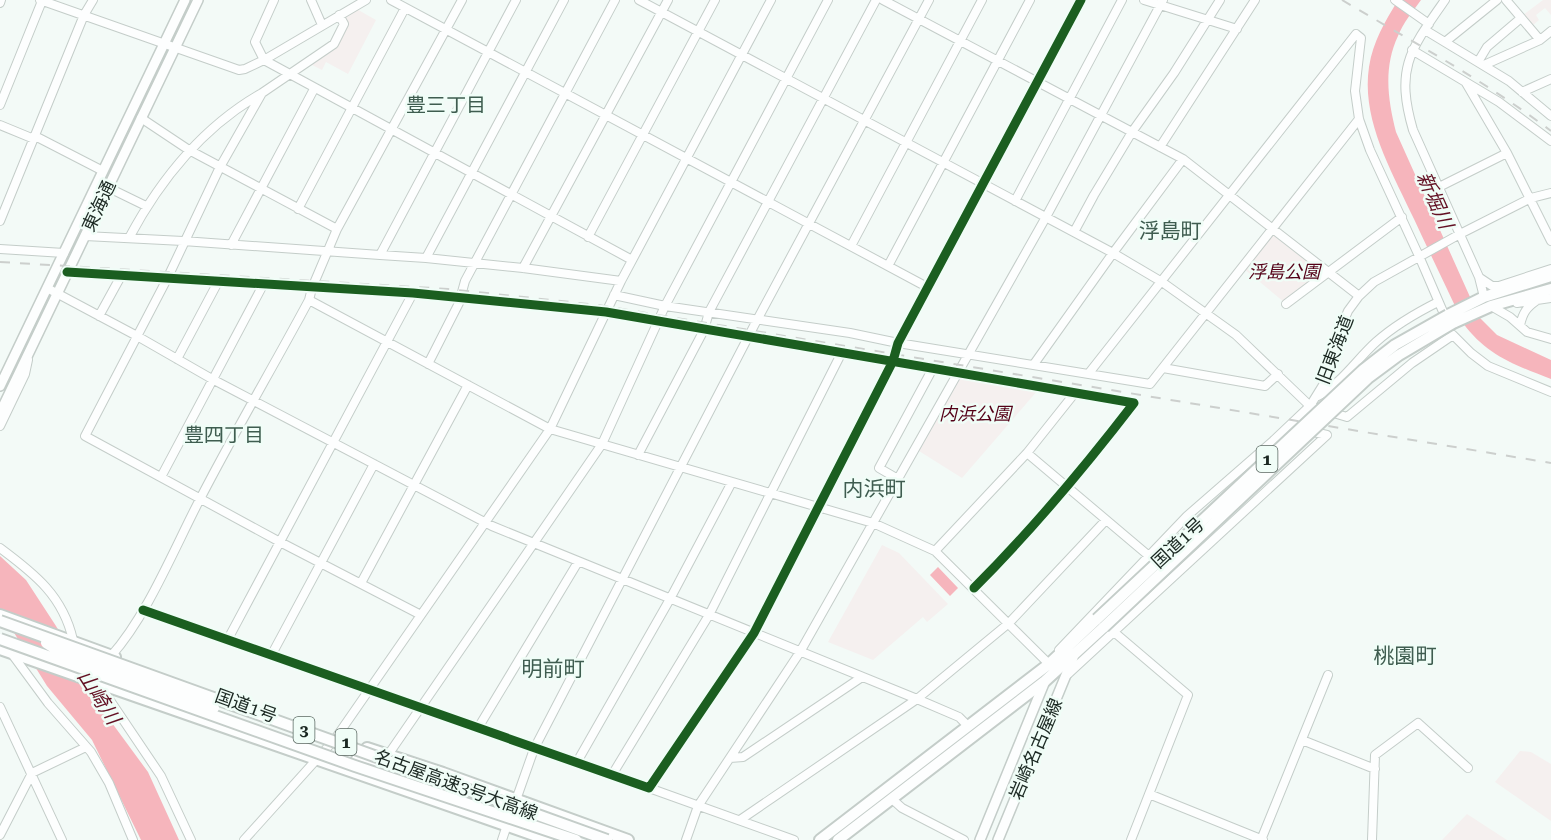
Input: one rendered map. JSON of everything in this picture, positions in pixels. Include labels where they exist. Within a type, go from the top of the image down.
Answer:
[{"type":"highway","name":"国道1号","points":[[838,840],[1073,658],[1368,378],[1408,349],[1487,303],[1499,292],[1551,276]]},
{"type":"highway","name":"国道1号","points":[[1487,303],[1551,289]]},
{"type":"highway","name":"国道1号","points":[[0,615],[335,739],[443,773],[628,840]]},
{"type":"highway","name":"名古屋高速3号大高線","points":[[0,621],[607,840]]},
{"type":"highway","name":"国道1号","points":[[820,840],[1052,662],[1105,626]]},
{"type":"highway","points":[[23,629],[57,650],[357,759],[414,778],[443,773]]},
{"type":"highway","name":"名古屋高速3号大高線","points":[[0,639],[355,766],[576,840]]},
{"type":"highway","name":"国道1号","points":[[5,650],[548,840]]},
{"type":"main road","name":"東海通","points":[[0,386],[185,0]]},
{"type":"main road","name":"東海通","points":[[0,413],[198,0]]},
{"type":"main road","name":"岩崎名古屋線","points":[[998,840],[1073,658]]},
{"type":"main road","name":"岩崎名古屋線","points":[[980,840],[1052,662]]},
{"type":"street","points":[[0,105],[41,0],[240,70],[264,60],[366,0]]},
{"type":"street","points":[[0,221],[84,15],[93,0]]},
{"type":"street","points":[[274,0],[255,42],[264,60],[632,260]]},
{"type":"street","points":[[311,0],[322,25]]},
{"type":"street","points":[[391,0],[927,287]]},
{"type":"street","points":[[111,656],[143,610],[200,498],[309,300],[327,251],[338,229],[462,0]]},
{"type":"street","points":[[380,255],[516,0]]},
{"type":"street","points":[[426,258],[564,0]]},
{"type":"street","points":[[428,364],[462,297],[465,281],[615,0]]},
{"type":"street","points":[[639,0],[1113,253],[1162,282],[1236,335],[1310,406],[1347,417],[1412,363],[1453,335]]},
{"type":"street","points":[[523,268],[668,0]]},
{"type":"street","points":[[588,237],[715,0]]},
{"type":"street","points":[[244,840],[335,739],[550,429],[621,281],[771,0]]},
{"type":"street","points":[[388,755],[602,444],[665,306],[828,0]]},
{"type":"street","points":[[638,455],[704,330],[709,312],[876,0]]},
{"type":"street","points":[[883,0],[1183,159],[1359,296]]},
{"type":"street","points":[[516,800],[534,748],[808,223],[928,0]]},
{"type":"street","points":[[851,246],[982,0]]},
{"type":"street","points":[[888,266],[1030,0]]},
{"type":"street","points":[[649,788],[754,633],[893,361],[898,343],[927,287],[1082,0]]},
{"type":"street","points":[[1015,201],[1122,0]]},
{"type":"street","points":[[1144,0],[1161,3],[1237,29]]},
{"type":"street","points":[[1074,232],[1132,132],[1174,73],[1220,0]]},
{"type":"street","points":[[1160,147],[1256,0]]},
{"type":"street","points":[[1395,0],[1419,16],[1427,27],[1445,42],[1481,63],[1551,116]]},
{"type":"street","points":[[1445,0],[1412,50],[1407,67],[1405,85],[1407,109],[1413,130],[1439,187],[1457,236],[1479,276],[1487,303],[1527,332],[1551,339]]},
{"type":"street","points":[[1445,42],[1497,0]]},
{"type":"street","points":[[1507,1],[1540,40]]},
{"type":"street","points":[[686,840],[698,806],[801,652],[1046,217],[1161,3]]},
{"type":"street","points":[[298,209],[405,8]]},
{"type":"street","points":[[129,238],[146,206],[189,150],[226,118],[287,74],[334,44],[344,24],[339,15]]},
{"type":"street","points":[[1481,63],[1487,47],[1521,18]]},
{"type":"street","points":[[1481,63],[1540,40],[1551,31]]},
{"type":"street","points":[[1089,373],[1356,34],[1361,38],[1356,65],[1355,91],[1359,119],[1370,150],[1420,255],[1453,335],[1488,366],[1551,392]]},
{"type":"street","points":[[1412,50],[1499,102],[1551,141]]},
{"type":"street","points":[[1522,92],[1551,80]]},
{"type":"street","points":[[1466,83],[1507,153],[1551,241]]},
{"type":"street","points":[[231,245],[314,89]]},
{"type":"street","points":[[262,93],[220,167],[167,279],[84,436],[421,615]]},
{"type":"street","points":[[141,118],[189,150],[338,229]]},
{"type":"street","points":[[614,296],[1150,384],[1359,119]]},
{"type":"street","points":[[0,125],[34,138],[103,171]]},
{"type":"street","points":[[1439,187],[1507,153]]},
{"type":"street","points":[[1034,364],[1183,159]]},
{"type":"street","points":[[107,187],[146,206]]},
{"type":"street","points":[[1457,236],[1530,198],[1551,193]]},
{"type":"street","points":[[1286,304],[1402,217]]},
{"type":"street","points":[[85,236],[475,262],[621,281]]},
{"type":"street","name":"旧東海道","points":[[1052,662],[1060,647],[1186,516],[1310,406],[1323,385],[1348,311],[1359,296],[1374,282],[1457,236]]},
{"type":"street","points":[[0,249],[64,253]]},
{"type":"street","points":[[1479,276],[1492,286],[1498,286],[1551,269]]},
{"type":"street","points":[[67,272],[412,293],[606,312],[1134,403],[1067,488],[1020,542],[974,588]]},
{"type":"street","points":[[99,316],[121,276]]},
{"type":"street","points":[[1499,292],[1512,281]]},
{"type":"street","points":[[177,358],[218,282]]},
{"type":"street","points":[[161,477],[263,285]]},
{"type":"street","points":[[47,288],[212,379],[485,522],[917,699],[959,717],[968,726]]},
{"type":"street","points":[[228,639],[412,293]]},
{"type":"street","points":[[1487,303],[1506,305],[1551,298]]},
{"type":"street","points":[[309,300],[550,429],[873,523],[935,551],[1008,623],[1052,662]]},
{"type":"street","points":[[1520,325],[1523,313],[1538,300]]},
{"type":"street","points":[[1317,396],[1334,384],[1376,342],[1413,315],[1438,302]]},
{"type":"street","points":[[0,374],[19,345]]},
{"type":"street","points":[[0,426],[25,374],[32,346]]},
{"type":"street","points":[[612,775],[709,615],[842,352]]},
{"type":"street","points":[[898,479],[879,468],[933,368]]},
{"type":"street","points":[[1163,368],[1265,386],[1278,374]]},
{"type":"street","points":[[361,583],[468,385]]},
{"type":"street","points":[[935,551],[1027,453],[1074,394]]},
{"type":"street","points":[[1068,674],[1105,626],[1295,465],[1327,435],[1289,426]]},
{"type":"street","points":[[1273,441],[1295,465]]},
{"type":"street","points":[[1027,453],[1149,556]]},
{"type":"street","points":[[272,654],[374,464]]},
{"type":"street","points":[[577,762],[670,599],[732,482]]},
{"type":"street","points":[[740,820],[917,699],[1008,623],[1106,520]]},
{"type":"street","points":[[0,548],[29,570],[54,596],[63,609],[69,639]]},
{"type":"street","points":[[478,728],[578,562]]},
{"type":"street","points":[[143,610],[794,840]]},
{"type":"street","points":[[1105,626],[1188,695],[1131,840]]},
{"type":"street","points":[[5,650],[86,747],[109,783],[133,840]]},
{"type":"street","points":[[1149,794],[1262,840],[1328,675]]},
{"type":"street","points":[[730,758],[743,757],[862,677]]},
{"type":"street","points":[[95,682],[160,776],[191,840]]},
{"type":"street","points":[[0,707],[62,840]]},
{"type":"street","points":[[1372,840],[1375,755],[1418,723],[1468,768]]},
{"type":"street","points":[[1302,740],[1375,769]]},
{"type":"street","points":[[0,835],[32,773],[86,747]]},
{"type":"street","points":[[892,799],[902,808],[964,840]]},
{"type":"street","points":[[502,840],[507,825]]},
{"type":"green space","points":[[1543,0],[1551,0],[1551,15],[1545,8],[1536,15],[1539,20],[1532,26],[1523,15]]},
{"type":"green space","points":[[353,7],[376,20],[348,74],[326,62],[322,70],[306,62],[334,44],[344,24],[339,15]]},
{"type":"green space","name":"浮島公園","points":[[1273,235],[1321,272],[1320,277],[1284,302],[1244,269],[1269,236]]},
{"type":"green space","name":"内浜公園","points":[[960,378],[1038,390],[962,478],[919,451]]},
{"type":"green space","points":[[882,545],[899,553],[948,604],[927,622],[923,617],[873,660],[828,642]]},
{"type":"green space","points":[[1520,751],[1531,752],[1551,764],[1551,821],[1495,782]]},
{"type":"green space","points":[[1467,814],[1507,840],[1442,840]]},
{"type":"shaded area","name":"新堀川","points":[[1398,0],[1421,0],[1400,31],[1390,60],[1389,96],[1396,132],[1479,317],[1497,335],[1551,360],[1551,379],[1513,364],[1491,351],[1463,323],[1380,145],[1370,106],[1369,67],[1377,40]]},
{"type":"shaded area","name":"山崎川","points":[[0,556],[26,580],[56,626],[112,723],[148,772],[179,840],[141,840],[92,740],[47,686],[0,610]]},
{"type":"shaded area","points":[[938,567],[958,588],[950,596],[930,575]]},
{"type":"railway","points":[[1342,0],[1475,79],[1551,131]]},
{"type":"railway","points":[[0,262],[448,289],[598,305],[1551,463]]},
{"type":"cycle path","points":[[143,610],[649,788],[754,633],[893,361],[898,343],[1081,0]]},
{"type":"cycle path","points":[[67,272],[413,293],[606,312],[1134,403],[1057,498],[974,588]]},
{"type":"district","name":"豊三丁目","points":[[446,105]]},
{"type":"district","name":"浮島町","points":[[1170,231]]},
{"type":"district","name":"豊四丁目","points":[[224,435]]},
{"type":"district","name":"内浜町","points":[[874,489]]},
{"type":"district","name":"桃園町","points":[[1405,656]]},
{"type":"district","name":"明前町","points":[[553,669]]}]
